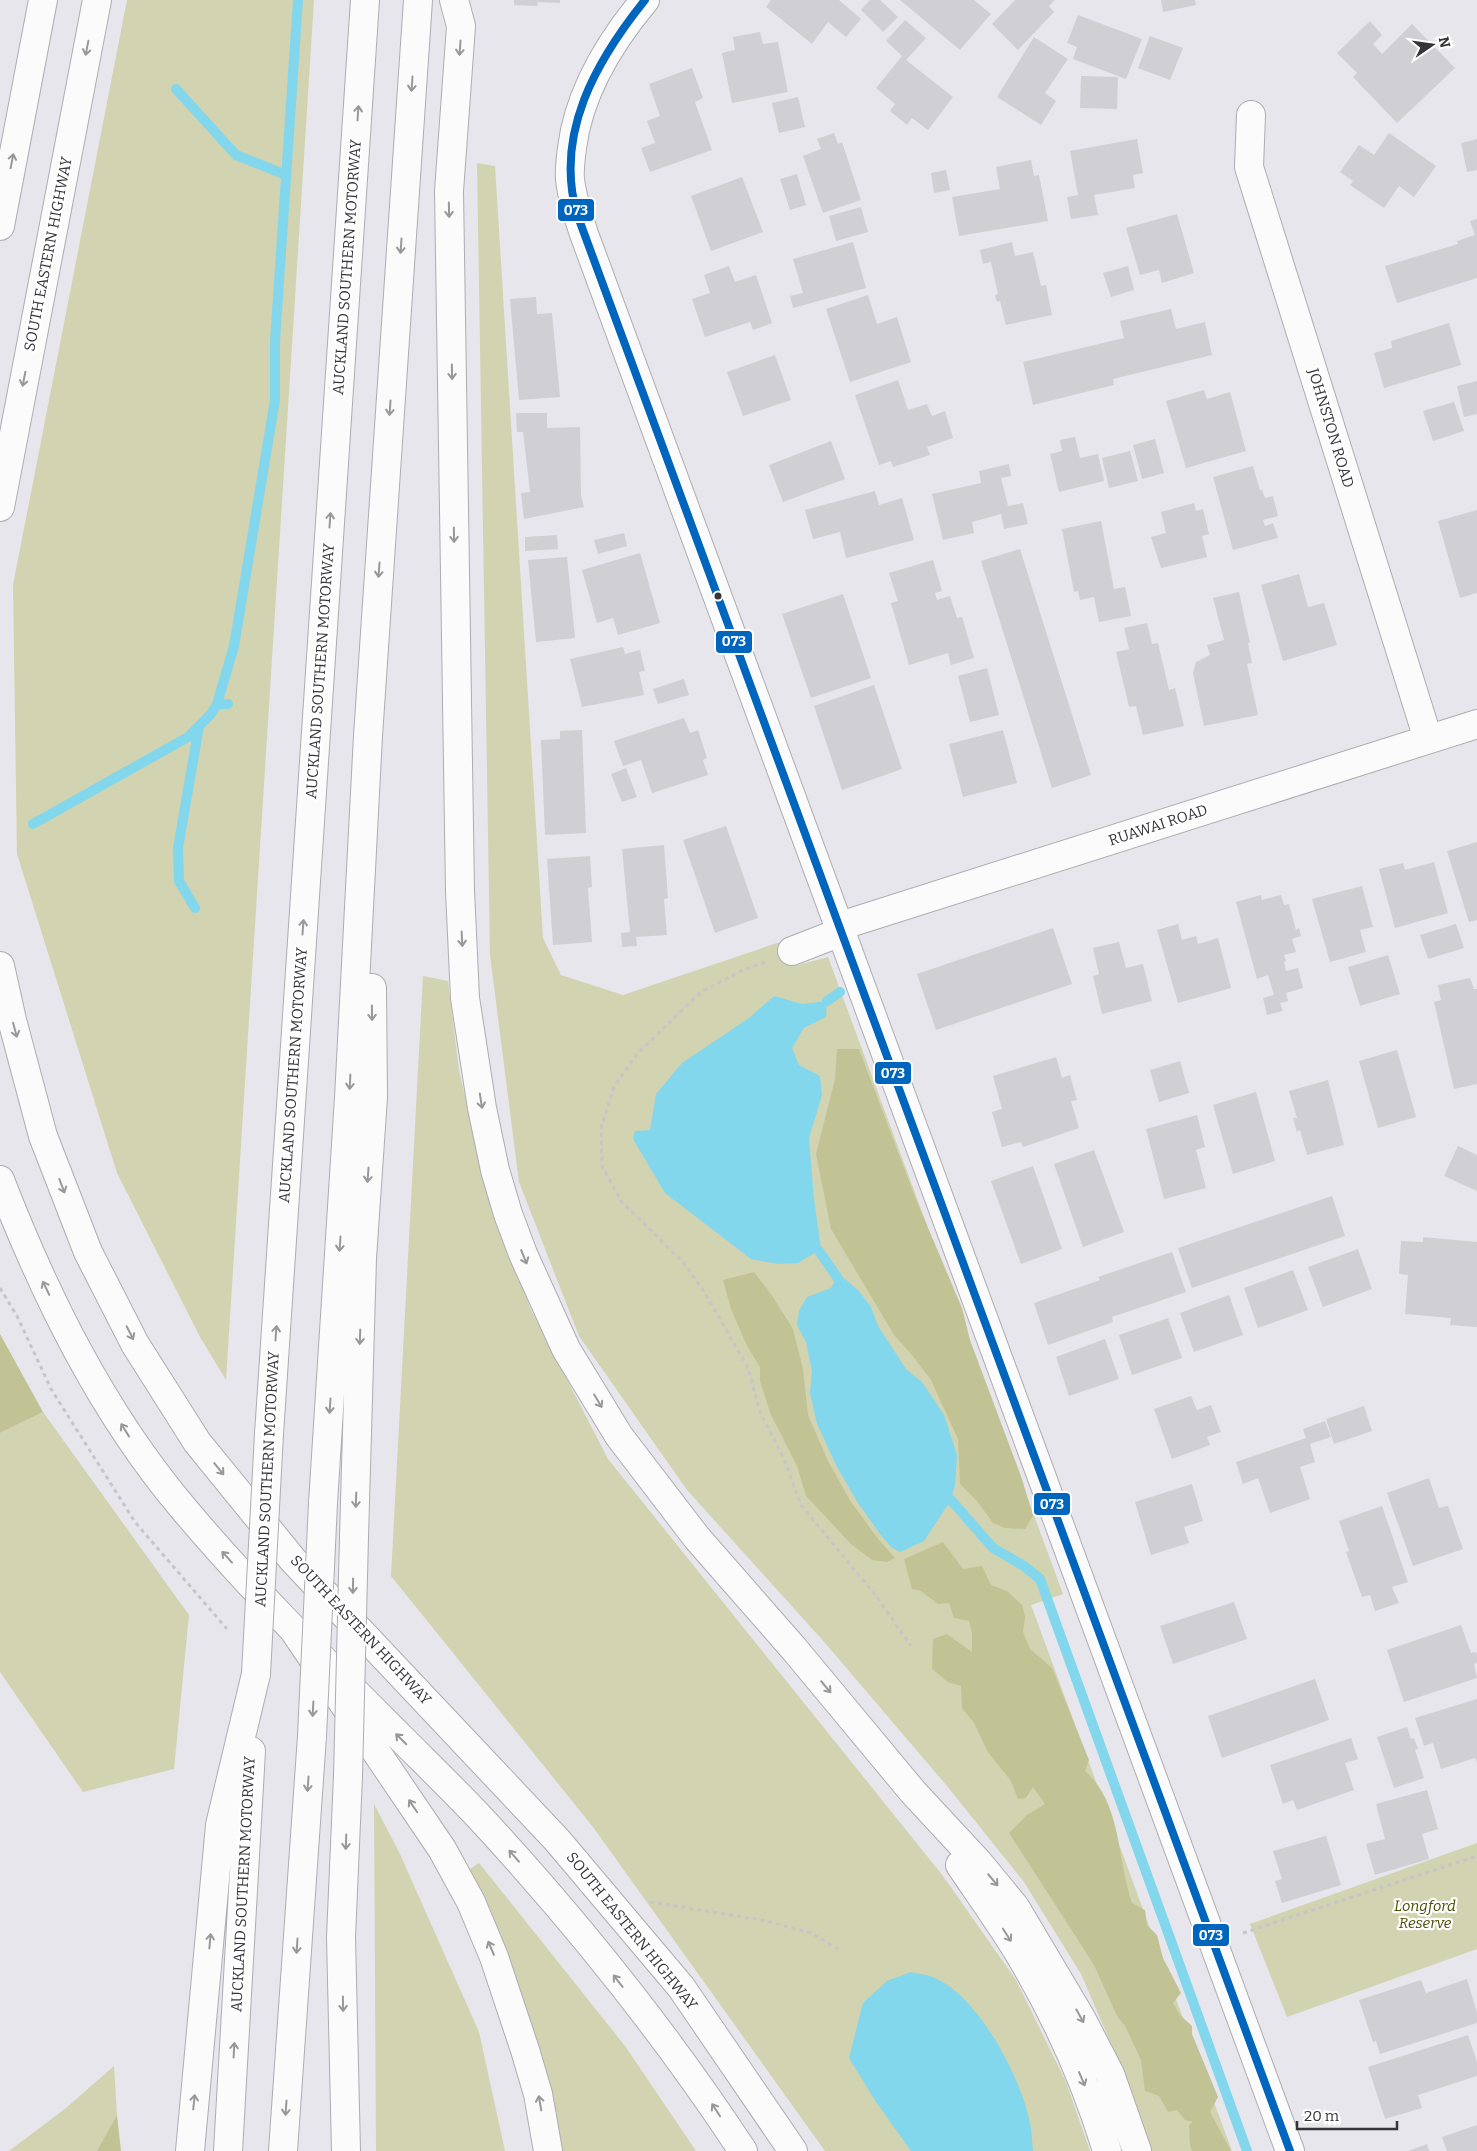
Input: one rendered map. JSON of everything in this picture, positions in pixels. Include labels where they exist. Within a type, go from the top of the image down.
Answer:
[{"type":"main road","points":[[0,226],[43,0]]},
{"type":"main road","name":"SOUTH EASTERN HIGHWAY","points":[[0,507],[97,0]]},
{"type":"main road","name":"AUCKLAND SOUTHERN MOTORWAY","points":[[228,2151],[270,1434],[365,0]]},
{"type":"main road","points":[[283,2151],[312,1736],[323,1503],[350,1088],[368,736],[418,0]]},
{"type":"main road","points":[[454,0],[461,26],[449,191],[460,891],[465,998],[482,1108],[495,1170],[508,1214],[544,1302],[566,1349],[619,1436],[697,1538],[795,1650],[913,1792],[978,1862],[1015,1907],[1067,1993],[1098,2050],[1110,2074],[1137,2151]]},
{"type":"main road","points":[[645,0],[622,27],[602,60],[580,109],[574,135],[569,177],[573,200],[587,244],[1290,2151]]},
{"type":"main road","name":"JOHNSTON ROAD","points":[[1251,115],[1249,167],[1428,740]]},
{"type":"main road","name":"RUAWAI ROAD","points":[[792,951],[841,929],[1477,724]]},
{"type":"main road","points":[[346,2151],[342,1937],[362,1258],[373,1097],[368,736]]},
{"type":"main road","name":"SOUTH EASTERN HIGHWAY","points":[[0,966],[12,1020],[43,1136],[88,1252],[136,1344],[197,1442],[293,1560],[557,1840],[681,1987],[793,2151]]},
{"type":"main road","points":[[0,1180],[24,1243],[68,1333],[128,1435],[182,1507],[295,1632],[482,1820],[544,1890],[658,2031],[710,2101],[743,2151]]},
{"type":"main road","points":[[295,1632],[442,1849],[471,1902],[494,1957],[528,2059],[538,2094],[548,2151]]},
{"type":"main road","points":[[190,2151],[220,1825],[256,1674]]},
{"type":"main road","points":[[913,1792],[1017,1951],[1037,1986],[1061,2032],[1084,2084],[1107,2151]]},
{"type":"path","points":[[792,951],[741,971],[701,992],[637,1054],[614,1086],[601,1128],[602,1166],[622,1202],[683,1262],[705,1293],[748,1368],[760,1412],[784,1459],[801,1505],[877,1597],[911,1646]]},
{"type":"path","points":[[1236,1936],[1477,1856]]},
{"type":"path","points":[[649,1902],[762,1920],[812,1933],[839,1950]]},
{"type":"green space","points":[[127,0],[314,0],[226,1380],[200,1337],[117,1173],[17,854],[13,585]]},
{"type":"green space","points":[[477,163],[495,166],[543,938],[561,975],[623,995],[789,939],[798,965],[828,957],[1063,1594],[1031,1605],[1232,2151],[1150,2151],[1133,2095],[1081,1974],[1024,1882],[947,1786],[826,1644],[687,1490],[579,1336],[519,1182],[490,955]]},
{"type":"green space","points":[[423,976],[448,981],[459,1070],[488,1197],[531,1310],[608,1459],[943,1876],[1016,1980],[1066,2082],[1090,2151],[825,2151],[593,1827],[391,1576]]},
{"type":"green space","points":[[837,1049],[859,1049],[915,1197],[962,1308],[970,1340],[1022,1479],[1033,1516],[1025,1529],[1005,1528],[993,1523],[977,1501],[960,1484],[958,1439],[931,1380],[894,1335],[831,1229],[816,1154],[835,1079]]},
{"type":"green space","points":[[754,1272],[771,1294],[793,1329],[803,1369],[808,1415],[828,1461],[851,1502],[895,1558],[887,1562],[872,1560],[851,1544],[806,1496],[797,1466],[771,1415],[760,1381],[760,1367],[747,1346],[731,1309],[723,1280]]},
{"type":"green space","points":[[0,1334],[43,1412],[0,1433]]},
{"type":"green space","points":[[43,1412],[189,1615],[174,1769],[83,1792],[0,1672],[0,1433]]},
{"type":"green space","points":[[943,1542],[963,1569],[982,1566],[991,1585],[1007,1591],[1022,1605],[1025,1617],[1023,1632],[1030,1649],[1052,1668],[1089,1760],[1085,1771],[1097,1784],[1106,1799],[1112,1815],[1132,1903],[1145,1910],[1147,1925],[1157,1935],[1163,1958],[1181,1993],[1173,2003],[1180,2015],[1192,2026],[1192,2034],[1218,2097],[1210,2112],[1231,2151],[1192,2151],[1189,2125],[1193,2122],[1185,2120],[1177,2110],[1168,2112],[1159,2096],[1145,2091],[1141,2060],[1125,2026],[1117,2016],[1094,1965],[1009,1833],[1027,1815],[1045,1804],[1033,1787],[1026,1798],[1018,1799],[1011,1781],[988,1752],[974,1723],[962,1708],[961,1686],[948,1682],[932,1669],[933,1639],[947,1634],[972,1652],[972,1633],[969,1621],[954,1618],[949,1603],[938,1604],[921,1591],[912,1589],[904,1559]]},
{"type":"green space","points":[[374,1804],[399,1852],[479,2032],[505,2151],[376,2151]]},
{"type":"green space","name":"Longford Reserve","points":[[1477,1843],[1477,1949],[1287,2017],[1250,1924]]},
{"type":"green space","points":[[479,1863],[625,2046],[696,2151],[561,2151],[557,2123],[527,2011],[467,1871]]},
{"type":"green space","points":[[114,2066],[117,2115],[98,2151],[9,2151],[66,2108]]},
{"type":"green space","points":[[117,2115],[121,2151],[97,2151]]},
{"type":"water","points":[[774,996],[802,1004],[827,1001],[826,1017],[804,1028],[792,1048],[799,1065],[820,1076],[822,1095],[809,1138],[814,1199],[821,1249],[798,1263],[778,1264],[751,1259],[665,1193],[633,1139],[635,1131],[650,1130],[656,1094],[682,1063],[749,1018]]},
{"type":"water","points":[[845,1279],[859,1291],[871,1307],[878,1326],[906,1369],[922,1382],[944,1415],[957,1455],[955,1485],[951,1500],[924,1541],[900,1552],[891,1547],[880,1534],[858,1503],[837,1467],[817,1424],[810,1393],[812,1371],[806,1342],[797,1325],[799,1311],[807,1297],[831,1288],[835,1281]]},
{"type":"water","points":[[911,1972],[934,1978],[953,1990],[984,2023],[1009,2066],[1019,2088],[1031,2128],[1033,2151],[911,2151],[874,2099],[849,2058],[863,2003],[887,1981]]},
{"type":"building","points":[[514,0],[560,0],[560,3],[537,2],[538,6],[514,5]]},
{"type":"building","points":[[771,0],[839,0],[861,19],[846,37],[828,22],[812,44],[766,7]]},
{"type":"building","points":[[870,0],[880,0],[898,17],[883,32],[861,10]]},
{"type":"building","points":[[900,0],[974,0],[991,14],[960,50]]},
{"type":"building","points":[[1015,0],[1055,0],[1049,6],[1054,12],[1018,50],[992,24]]},
{"type":"building","points":[[1161,0],[1195,0],[1196,5],[1163,12]]},
{"type":"building","points":[[1078,15],[1142,39],[1126,79],[1073,59],[1077,47],[1067,43]]},
{"type":"building","points":[[905,20],[926,38],[906,60],[953,97],[928,130],[912,118],[907,125],[890,111],[895,104],[876,88],[902,56],[886,41]]},
{"type":"building","points":[[1370,21],[1382,35],[1373,44],[1382,54],[1412,24],[1455,68],[1397,123],[1353,77],[1357,73],[1337,53]]},
{"type":"building","points":[[760,32],[763,44],[778,42],[788,92],[732,103],[722,53],[735,50],[733,37]]},
{"type":"building","points":[[1150,36],[1183,48],[1170,80],[1138,68]]},
{"type":"building","points":[[1034,37],[1068,59],[1045,93],[1056,101],[1041,125],[997,97]]},
{"type":"building","points":[[692,68],[703,98],[695,102],[712,150],[650,172],[641,148],[655,143],[647,121],[660,116],[649,84]]},
{"type":"building","points":[[1081,76],[1118,77],[1117,109],[1080,108]]},
{"type":"building","points":[[798,97],[805,127],[779,133],[772,103]]},
{"type":"building","points":[[834,133],[838,144],[842,142],[861,200],[823,213],[803,156],[821,149],[817,139]]},
{"type":"building","points":[[1389,133],[1436,166],[1414,197],[1399,186],[1384,208],[1350,185],[1353,181],[1340,172],[1359,145],[1374,155]]},
{"type":"building","points":[[1137,139],[1143,173],[1133,175],[1135,188],[1094,195],[1098,215],[1071,219],[1067,197],[1078,195],[1070,151]]},
{"type":"building","points":[[1477,139],[1477,170],[1467,172],[1461,143]]},
{"type":"building","points":[[1031,160],[1034,176],[1039,175],[1048,221],[959,236],[952,197],[1000,189],[996,167]]},
{"type":"building","points":[[946,170],[950,190],[934,193],[931,173]]},
{"type":"building","points":[[797,174],[806,205],[790,210],[780,179]]},
{"type":"building","points":[[742,177],[763,232],[711,251],[691,196]]},
{"type":"building","points":[[861,207],[868,232],[836,241],[829,216]]},
{"type":"building","points":[[1177,214],[1194,273],[1162,283],[1159,270],[1140,275],[1126,228]]},
{"type":"building","points":[[1477,219],[1477,278],[1397,303],[1385,266],[1458,244],[1457,241],[1475,235],[1470,221]]},
{"type":"building","points":[[853,242],[866,288],[793,308],[790,296],[803,293],[793,259]]},
{"type":"building","points":[[1012,242],[1015,256],[1033,252],[1041,286],[1046,285],[1052,315],[1006,325],[1000,301],[997,302],[995,295],[998,294],[991,262],[983,264],[980,250]]},
{"type":"building","points":[[729,266],[735,282],[756,275],[772,323],[753,330],[750,322],[705,337],[692,299],[710,293],[704,275]]},
{"type":"building","points":[[1128,266],[1134,290],[1111,297],[1103,273]]},
{"type":"building","points":[[868,295],[877,324],[897,317],[911,362],[850,382],[826,309]]},
{"type":"building","points":[[536,297],[537,314],[552,313],[560,397],[519,400],[510,299]]},
{"type":"building","points":[[1171,309],[1176,329],[1205,322],[1212,355],[1113,379],[1114,385],[1033,405],[1023,362],[1124,338],[1120,321]]},
{"type":"building","points":[[1449,323],[1461,365],[1384,388],[1374,353],[1392,348],[1391,341]]},
{"type":"building","points":[[775,355],[791,400],[743,416],[727,372]]},
{"type":"building","points":[[898,380],[908,410],[927,404],[932,416],[945,411],[953,438],[927,447],[930,455],[893,467],[891,461],[879,465],[855,395]]},
{"type":"building","points":[[1477,381],[1477,414],[1464,417],[1457,386]]},
{"type":"building","points":[[1204,390],[1207,399],[1230,392],[1246,451],[1186,468],[1166,401]]},
{"type":"building","points":[[1454,402],[1464,431],[1433,441],[1423,411]]},
{"type":"building","points":[[516,413],[547,413],[547,428],[580,427],[581,495],[584,507],[524,519],[521,493],[530,492],[523,432],[517,432]]},
{"type":"building","points":[[1075,437],[1080,458],[1098,454],[1104,481],[1059,492],[1050,454],[1062,451],[1060,440]]},
{"type":"building","points":[[1155,439],[1164,473],[1142,479],[1133,445]]},
{"type":"building","points":[[831,441],[845,479],[783,502],[769,465]]},
{"type":"building","points":[[1130,451],[1138,481],[1109,488],[1102,458]]},
{"type":"building","points":[[1009,464],[1011,476],[1001,478],[1008,506],[1023,503],[1028,524],[1004,529],[1001,514],[972,522],[974,533],[943,540],[932,494],[981,483],[979,471]]},
{"type":"building","points":[[1253,466],[1260,490],[1262,490],[1265,498],[1273,496],[1278,516],[1263,520],[1265,526],[1273,523],[1278,538],[1233,550],[1213,477]]},
{"type":"building","points":[[875,491],[879,505],[902,498],[914,540],[846,558],[840,532],[813,539],[805,510]]},
{"type":"building","points":[[1194,503],[1196,511],[1203,509],[1209,534],[1202,536],[1207,557],[1161,568],[1151,537],[1166,533],[1161,512]]},
{"type":"building","points":[[1477,510],[1477,593],[1460,598],[1438,521]]},
{"type":"building","points":[[1101,521],[1114,589],[1125,587],[1131,616],[1099,622],[1094,597],[1080,600],[1078,591],[1074,592],[1062,529]]},
{"type":"building","points":[[624,533],[627,546],[598,554],[594,540]]},
{"type":"building","points":[[557,535],[558,549],[525,551],[525,537]]},
{"type":"building","points":[[1020,549],[1091,775],[1052,788],[981,561]]},
{"type":"building","points":[[640,553],[660,623],[618,635],[613,618],[597,623],[582,570]]},
{"type":"building","points":[[567,557],[575,638],[536,642],[528,560]]},
{"type":"building","points":[[933,560],[942,591],[935,593],[937,600],[950,596],[957,618],[962,617],[974,658],[951,665],[948,653],[909,665],[891,603],[898,601],[889,573]]},
{"type":"building","points":[[1299,574],[1308,607],[1324,603],[1337,645],[1283,661],[1261,585]]},
{"type":"building","points":[[1239,592],[1250,643],[1248,643],[1252,663],[1247,664],[1258,715],[1204,726],[1193,673],[1196,662],[1210,655],[1207,645],[1224,640],[1213,598]]},
{"type":"building","points":[[843,594],[871,678],[811,698],[782,614]]},
{"type":"building","points":[[1147,623],[1152,644],[1158,643],[1169,690],[1175,688],[1184,726],[1143,735],[1136,706],[1129,707],[1116,652],[1129,649],[1124,628]]},
{"type":"building","points":[[623,647],[625,654],[640,650],[645,671],[639,672],[644,695],[582,707],[570,659]]},
{"type":"building","points":[[987,668],[999,715],[970,722],[958,676]]},
{"type":"building","points":[[684,679],[689,695],[658,704],[653,689]]},
{"type":"building","points":[[874,685],[902,769],[842,790],[814,706]]},
{"type":"building","points":[[684,718],[690,733],[698,730],[707,758],[703,760],[708,775],[652,793],[641,760],[623,766],[614,741]]},
{"type":"building","points":[[582,730],[586,833],[545,835],[541,740],[560,739],[560,731]]},
{"type":"building","points":[[1003,730],[1017,783],[963,797],[949,744]]},
{"type":"building","points":[[626,768],[637,797],[622,802],[611,774]]},
{"type":"building","points":[[726,826],[758,918],[715,933],[683,840]]},
{"type":"building","points":[[1477,842],[1477,920],[1469,922],[1447,851]]},
{"type":"building","points":[[664,845],[668,898],[664,899],[667,935],[636,937],[637,946],[622,947],[621,933],[630,932],[622,849]]},
{"type":"building","points":[[590,856],[592,887],[588,888],[592,942],[553,945],[547,859]]},
{"type":"building","points":[[1434,862],[1448,913],[1395,928],[1379,869],[1403,863],[1405,870]]},
{"type":"building","points":[[1362,886],[1373,927],[1360,930],[1366,952],[1330,962],[1312,899]]},
{"type":"building","points":[[1261,895],[1262,900],[1281,895],[1284,905],[1289,904],[1296,930],[1299,928],[1301,936],[1292,939],[1296,952],[1284,955],[1286,961],[1284,962],[1286,971],[1298,968],[1303,988],[1286,993],[1288,1001],[1280,1003],[1283,1011],[1267,1015],[1263,998],[1274,995],[1268,975],[1257,979],[1236,902]]},
{"type":"building","points":[[1178,924],[1182,940],[1196,936],[1198,944],[1218,938],[1231,988],[1178,1003],[1157,930]]},
{"type":"building","points":[[1456,924],[1464,948],[1428,959],[1420,935]]},
{"type":"building","points":[[1053,928],[1072,984],[936,1030],[917,974]]},
{"type":"building","points":[[1119,942],[1126,968],[1143,964],[1152,1001],[1102,1014],[1093,976],[1099,974],[1093,948]]},
{"type":"building","points":[[1388,955],[1400,994],[1360,1006],[1348,967]]},
{"type":"building","points":[[1470,978],[1474,989],[1477,989],[1477,1084],[1454,1089],[1434,1002],[1441,1000],[1438,985]]},
{"type":"building","points":[[1397,1050],[1416,1117],[1378,1128],[1359,1061]]},
{"type":"building","points":[[1056,1057],[1062,1078],[1070,1075],[1077,1100],[1071,1101],[1079,1128],[1023,1147],[1021,1142],[1002,1147],[992,1112],[1002,1109],[993,1076]]},
{"type":"building","points":[[1180,1061],[1189,1093],[1159,1102],[1150,1070]]},
{"type":"building","points":[[1328,1080],[1344,1145],[1307,1155],[1300,1130],[1297,1132],[1293,1118],[1297,1118],[1289,1091]]},
{"type":"building","points":[[1256,1092],[1275,1161],[1233,1174],[1213,1105]]},
{"type":"building","points":[[1197,1115],[1205,1147],[1196,1150],[1206,1188],[1164,1199],[1146,1129]]},
{"type":"building","points":[[1458,1146],[1477,1155],[1477,1191],[1444,1176]]},
{"type":"building","points":[[1094,1150],[1124,1232],[1083,1247],[1054,1164]]},
{"type":"building","points":[[1033,1166],[1062,1249],[1021,1264],[991,1181]]},
{"type":"building","points":[[1332,1196],[1345,1236],[1192,1288],[1178,1248]]},
{"type":"building","points":[[1423,1237],[1477,1242],[1477,1327],[1450,1325],[1451,1318],[1405,1314],[1408,1275],[1399,1274],[1401,1241],[1423,1242]]},
{"type":"building","points":[[1358,1249],[1372,1289],[1323,1307],[1308,1267]]},
{"type":"building","points":[[1172,1252],[1186,1292],[1112,1317],[1113,1322],[1048,1345],[1034,1303],[1100,1280],[1098,1277]]},
{"type":"building","points":[[1293,1270],[1308,1310],[1258,1328],[1244,1288]]},
{"type":"building","points":[[1229,1295],[1243,1335],[1194,1352],[1180,1313]]},
{"type":"building","points":[[1168,1318],[1182,1358],[1132,1375],[1119,1335]]},
{"type":"building","points":[[1105,1339],[1119,1379],[1069,1396],[1056,1357]]},
{"type":"building","points":[[1191,1396],[1197,1410],[1211,1405],[1221,1432],[1207,1437],[1210,1445],[1172,1459],[1154,1409]]},
{"type":"building","points":[[1364,1406],[1372,1431],[1334,1444],[1326,1419]]},
{"type":"building","points":[[1325,1421],[1331,1437],[1310,1444],[1315,1462],[1300,1467],[1310,1499],[1270,1513],[1258,1478],[1243,1484],[1236,1462],[1306,1438],[1303,1429]]},
{"type":"building","points":[[1429,1478],[1439,1508],[1448,1506],[1463,1549],[1413,1566],[1387,1493]]},
{"type":"building","points":[[1192,1484],[1203,1521],[1184,1527],[1189,1543],[1151,1555],[1135,1502]]},
{"type":"building","points":[[1382,1506],[1408,1582],[1392,1587],[1399,1603],[1375,1611],[1370,1595],[1362,1597],[1346,1552],[1349,1551],[1339,1521]]},
{"type":"building","points":[[1234,1602],[1247,1639],[1173,1664],[1160,1626]]},
{"type":"building","points":[[1461,1625],[1471,1653],[1476,1652],[1477,1655],[1477,1663],[1474,1664],[1477,1678],[1404,1702],[1387,1650]]},
{"type":"building","points":[[1315,1679],[1329,1720],[1222,1758],[1208,1716]]},
{"type":"building","points":[[1477,1699],[1477,1763],[1475,1758],[1441,1769],[1433,1743],[1424,1746],[1415,1718]]},
{"type":"building","points":[[1407,1727],[1411,1739],[1414,1738],[1418,1749],[1415,1750],[1424,1778],[1394,1788],[1377,1737]]},
{"type":"building","points":[[1351,1738],[1358,1759],[1345,1763],[1354,1790],[1297,1810],[1293,1800],[1283,1804],[1270,1765]]},
{"type":"building","points":[[1427,1790],[1438,1829],[1422,1834],[1429,1859],[1375,1875],[1366,1844],[1385,1839],[1376,1804]]},
{"type":"building","points":[[1326,1836],[1341,1885],[1282,1903],[1275,1881],[1282,1879],[1273,1851]]},
{"type":"building","points":[[1467,1979],[1477,2013],[1477,2023],[1380,2054],[1376,2041],[1373,2042],[1359,2000],[1421,1980],[1426,1993]]},
{"type":"building","points":[[1468,2035],[1477,2062],[1477,2076],[1418,2095],[1422,2108],[1385,2119],[1368,2067]]},
{"type":"building","points":[[1477,2125],[1477,2151],[1447,2151],[1442,2137]]},
{"type":"building","points":[[1427,2144],[1429,2151],[1408,2151]]},
{"type":"waterway","points":[[33,824],[188,737],[211,714],[217,704],[234,646],[275,400],[275,341],[298,0]]},
{"type":"waterway","points":[[176,89],[236,155],[286,175]]},
{"type":"waterway","points":[[217,704],[228,704]]},
{"type":"waterway","points":[[195,908],[179,881],[178,848],[199,726]]},
{"type":"waterway","points":[[827,1001],[840,992]]},
{"type":"waterway","points":[[819,1251],[839,1280]]},
{"type":"waterway","points":[[951,1500],[993,1548],[1024,1566],[1040,1579],[1247,2151]]},
{"type":"transit line","name":"073","points":[[645,0],[610,48],[596,73],[575,127],[571,155],[571,184],[577,214],[1290,2151]]}]
